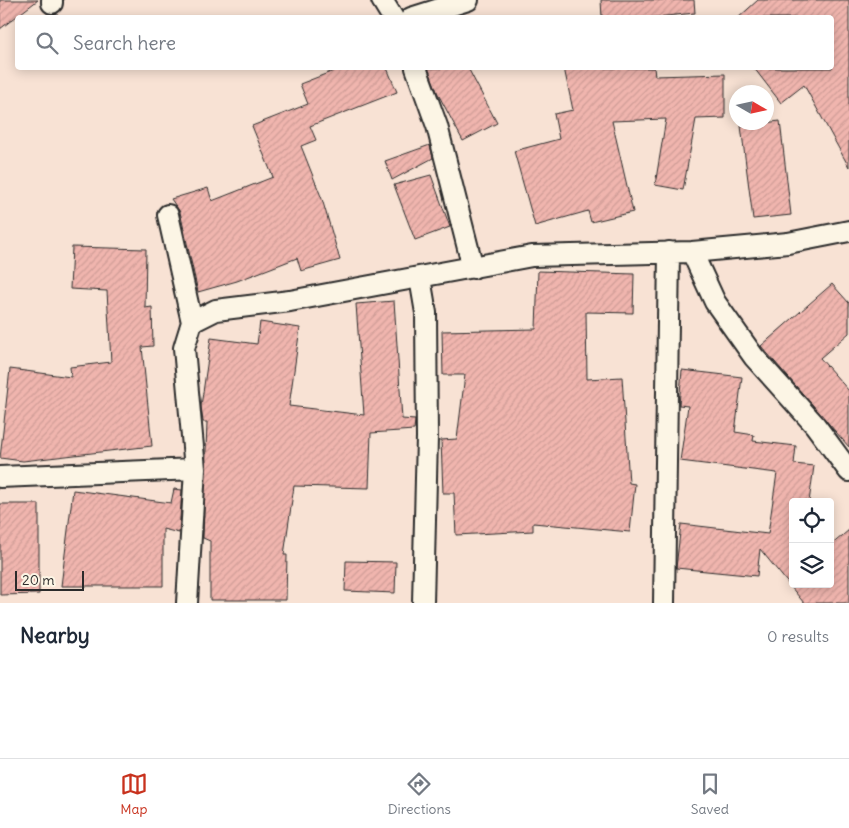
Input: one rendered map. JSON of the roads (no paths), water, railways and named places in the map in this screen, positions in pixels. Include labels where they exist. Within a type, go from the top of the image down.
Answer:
[{"type":"street","points":[[382,0],[390,15]]},
{"type":"street","points":[[420,15],[468,0]]},
{"type":"street","points":[[417,70],[437,126],[473,268]]},
{"type":"street","points":[[168,215],[192,322],[184,348],[195,469],[187,603]]},
{"type":"street","points":[[192,322],[216,310],[290,301],[532,256],[692,252],[788,244],[849,231]]},
{"type":"street","points":[[664,603],[669,252]]},
{"type":"street","points":[[692,252],[715,302],[737,333],[754,356],[814,425],[849,471]]},
{"type":"street","points":[[420,278],[426,313],[427,437],[423,603]]},
{"type":"street","points":[[0,477],[195,469]]}]
